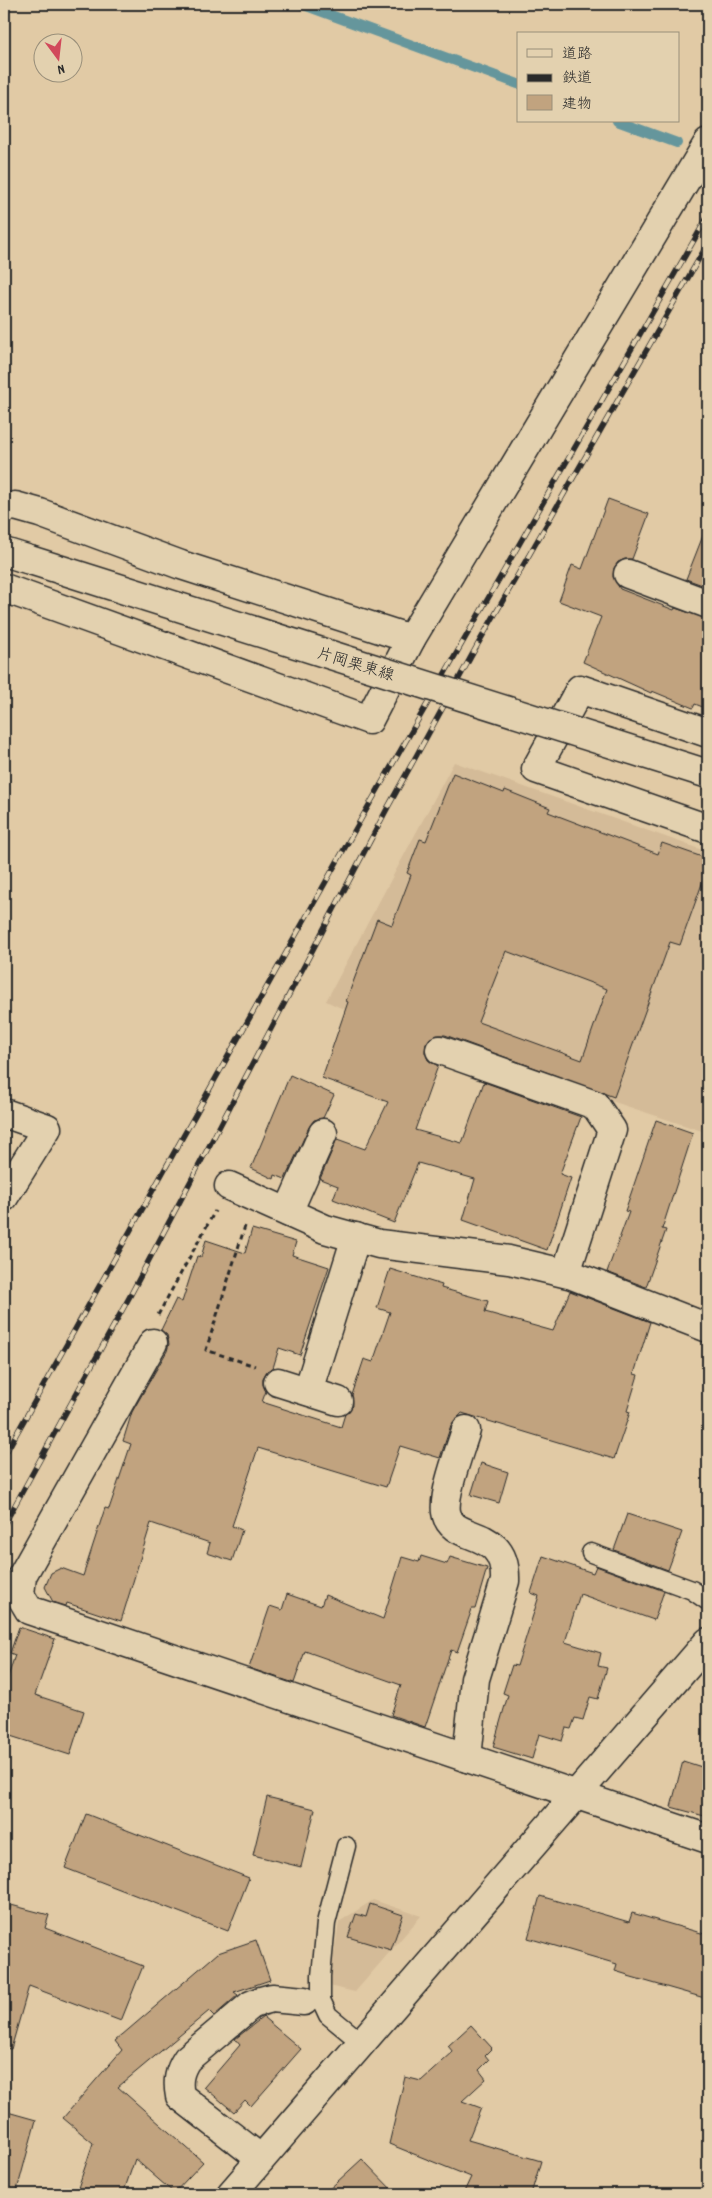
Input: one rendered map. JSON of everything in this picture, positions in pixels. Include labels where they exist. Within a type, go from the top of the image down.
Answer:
[{"type":"street","points":[[4,588],[369,720],[411,639],[708,143]]},
{"type":"street","points":[[4,508],[15,506],[40,513],[181,565],[411,639]]},
{"type":"street","name":"片岡栗東線","points":[[4,552],[708,774]]},
{"type":"street","points":[[628,574],[708,604]]},
{"type":"street","points":[[708,733],[580,689],[536,769],[708,829]]},
{"type":"street","points":[[440,1050],[595,1105],[612,1130],[566,1274]]},
{"type":"street","points":[[4,1113],[47,1128],[4,1197]]},
{"type":"street","points":[[288,1212],[323,1133]]},
{"type":"street","points":[[229,1186],[325,1229],[398,1247],[509,1260],[566,1274],[708,1328]]},
{"type":"street","points":[[308,1391],[356,1237]]},
{"type":"street","points":[[153,1343],[22,1576],[20,1595],[29,1610],[708,1839]]},
{"type":"street","points":[[278,1382],[338,1401]]},
{"type":"street","points":[[466,1430],[445,1501],[446,1514],[452,1525],[493,1544],[502,1554],[506,1566],[506,1580],[475,1679],[467,1758]]},
{"type":"street","points":[[231,2194],[708,1642]]},
{"type":"street","points":[[261,2159],[180,2096],[178,2083],[181,2068],[187,2058],[251,2005],[272,1998],[304,2001]]},
{"type":"lane","points":[[591,1553],[692,1590],[708,1601]]},
{"type":"lane","points":[[346,1846],[326,1923],[321,1976],[321,2000],[328,2015],[362,2043]]},
{"type":"path","points":[[153,1343],[146,1336],[229,1186]]},
{"type":"path","points":[[254,1198],[206,1350],[274,1372],[278,1382]]},
{"type":"shaded area","points":[[454,762],[708,852],[708,1133],[569,1087],[326,1001]]},
{"type":"shaded area","points":[[373,1900],[421,1916],[355,1992],[329,1986],[339,1922]]},
{"type":"building","points":[[608,499],[649,514],[632,559],[618,562],[614,568],[613,577],[620,589],[674,610],[675,608],[708,619],[708,709],[695,704],[693,708],[652,691],[651,693],[583,662],[601,617],[559,601],[572,565],[582,569]]},
{"type":"building","points":[[706,528],[708,528],[708,587],[686,579]]},
{"type":"building","points":[[453,773],[504,793],[505,790],[550,808],[548,812],[658,854],[662,843],[708,859],[708,867],[680,945],[670,942],[614,1097],[445,1035],[437,1035],[430,1038],[426,1044],[425,1052],[428,1060],[438,1066],[415,1130],[462,1143],[484,1082],[581,1117],[560,1174],[571,1178],[547,1250],[463,1220],[475,1179],[418,1163],[394,1223],[333,1199],[338,1186],[320,1179],[337,1139],[365,1149],[388,1102],[322,1078],[348,1002],[346,1001],[377,919],[392,925],[411,875],[407,873],[420,839],[426,841]],"holes":[[[506,951],[607,989],[582,1060],[478,1022]]]},
{"type":"building","points":[[290,1075],[334,1095],[323,1118],[314,1120],[309,1127],[285,1179],[275,1175],[274,1179],[251,1168]]},
{"type":"building","points":[[656,1120],[693,1133],[662,1229],[666,1230],[646,1287],[607,1272],[629,1212],[625,1211]]},
{"type":"building","points":[[252,1229],[296,1242],[292,1255],[329,1267],[300,1355],[279,1348],[273,1368],[267,1371],[263,1378],[263,1385],[266,1391],[262,1402],[341,1427],[345,1414],[353,1406],[352,1395],[364,1359],[373,1362],[390,1312],[377,1308],[390,1269],[442,1285],[441,1288],[488,1301],[485,1312],[553,1331],[570,1291],[650,1322],[634,1374],[638,1375],[627,1411],[630,1412],[614,1459],[462,1413],[451,1425],[440,1458],[400,1446],[386,1487],[258,1448],[232,1526],[242,1530],[232,1561],[207,1553],[210,1543],[151,1523],[121,1621],[67,1603],[66,1606],[53,1602],[45,1587],[51,1573],[61,1568],[83,1576],[105,1508],[109,1509],[131,1444],[123,1441],[132,1412],[167,1351],[169,1344],[167,1335],[161,1330],[176,1299],[182,1302],[197,1256],[201,1257],[206,1240],[245,1253]]},
{"type":"building","points":[[481,1463],[508,1472],[499,1503],[471,1495]]},
{"type":"building","points":[[627,1514],[682,1532],[668,1570],[614,1550]]},
{"type":"building","points":[[421,1556],[447,1564],[450,1557],[487,1568],[475,1609],[472,1609],[457,1652],[451,1650],[425,1727],[391,1715],[401,1685],[305,1651],[294,1683],[249,1668],[270,1606],[282,1610],[287,1594],[321,1606],[325,1595],[383,1619],[402,1557],[419,1562]]},
{"type":"building","points":[[543,1556],[593,1573],[596,1566],[664,1591],[654,1620],[580,1594],[565,1642],[601,1653],[598,1666],[607,1668],[598,1699],[590,1697],[583,1720],[575,1718],[571,1729],[566,1728],[562,1741],[539,1734],[532,1759],[493,1747],[508,1695],[503,1693],[512,1665],[517,1666],[539,1596],[531,1593]]},
{"type":"building","points":[[19,1627],[55,1639],[35,1695],[84,1711],[70,1755],[4,1734],[4,1689],[15,1655],[10,1653]]},
{"type":"building","points":[[683,1761],[708,1769],[708,1817],[671,1807]]},
{"type":"building","points":[[267,1797],[315,1809],[301,1867],[253,1855]]},
{"type":"building","points":[[86,1814],[249,1878],[228,1931],[65,1868]]},
{"type":"building","points":[[540,1896],[629,1922],[632,1913],[708,1935],[708,1999],[615,1971],[617,1964],[528,1938]]},
{"type":"building","points":[[370,1904],[403,1915],[391,1950],[348,1937],[356,1914],[366,1917]]},
{"type":"building","points":[[11,1905],[49,1915],[45,1928],[143,1966],[121,2021],[29,1986],[11,2049],[4,2048],[4,1929]]},
{"type":"building","points":[[256,1940],[270,1980],[234,1992],[238,1995],[214,2016],[209,2011],[118,2087],[203,2162],[174,2193],[135,2159],[123,2194],[76,2194],[93,2143],[63,2118],[122,2050],[115,2041],[218,1953]]},
{"type":"building","points":[[263,2017],[301,2049],[251,2106],[245,2100],[234,2112],[204,2087],[240,2045],[235,2039]]},
{"type":"building","points":[[471,2025],[492,2048],[485,2055],[489,2060],[479,2070],[486,2079],[462,2101],[481,2108],[468,2140],[541,2161],[531,2194],[463,2194],[471,2177],[389,2144],[405,2077],[421,2081],[453,2052],[448,2046]]},
{"type":"building","points":[[4,2111],[36,2120],[16,2194],[4,2194]]},
{"type":"building","points":[[362,2159],[396,2194],[324,2194]]},
{"type":"waterway","points":[[301,4],[517,84]]},
{"type":"waterway","points":[[620,122],[677,143]]},
{"type":"railway","points":[[4,1456],[361,819],[708,216]]},
{"type":"railway","points":[[4,1525],[130,1296],[388,807],[478,644],[708,243]]}]
